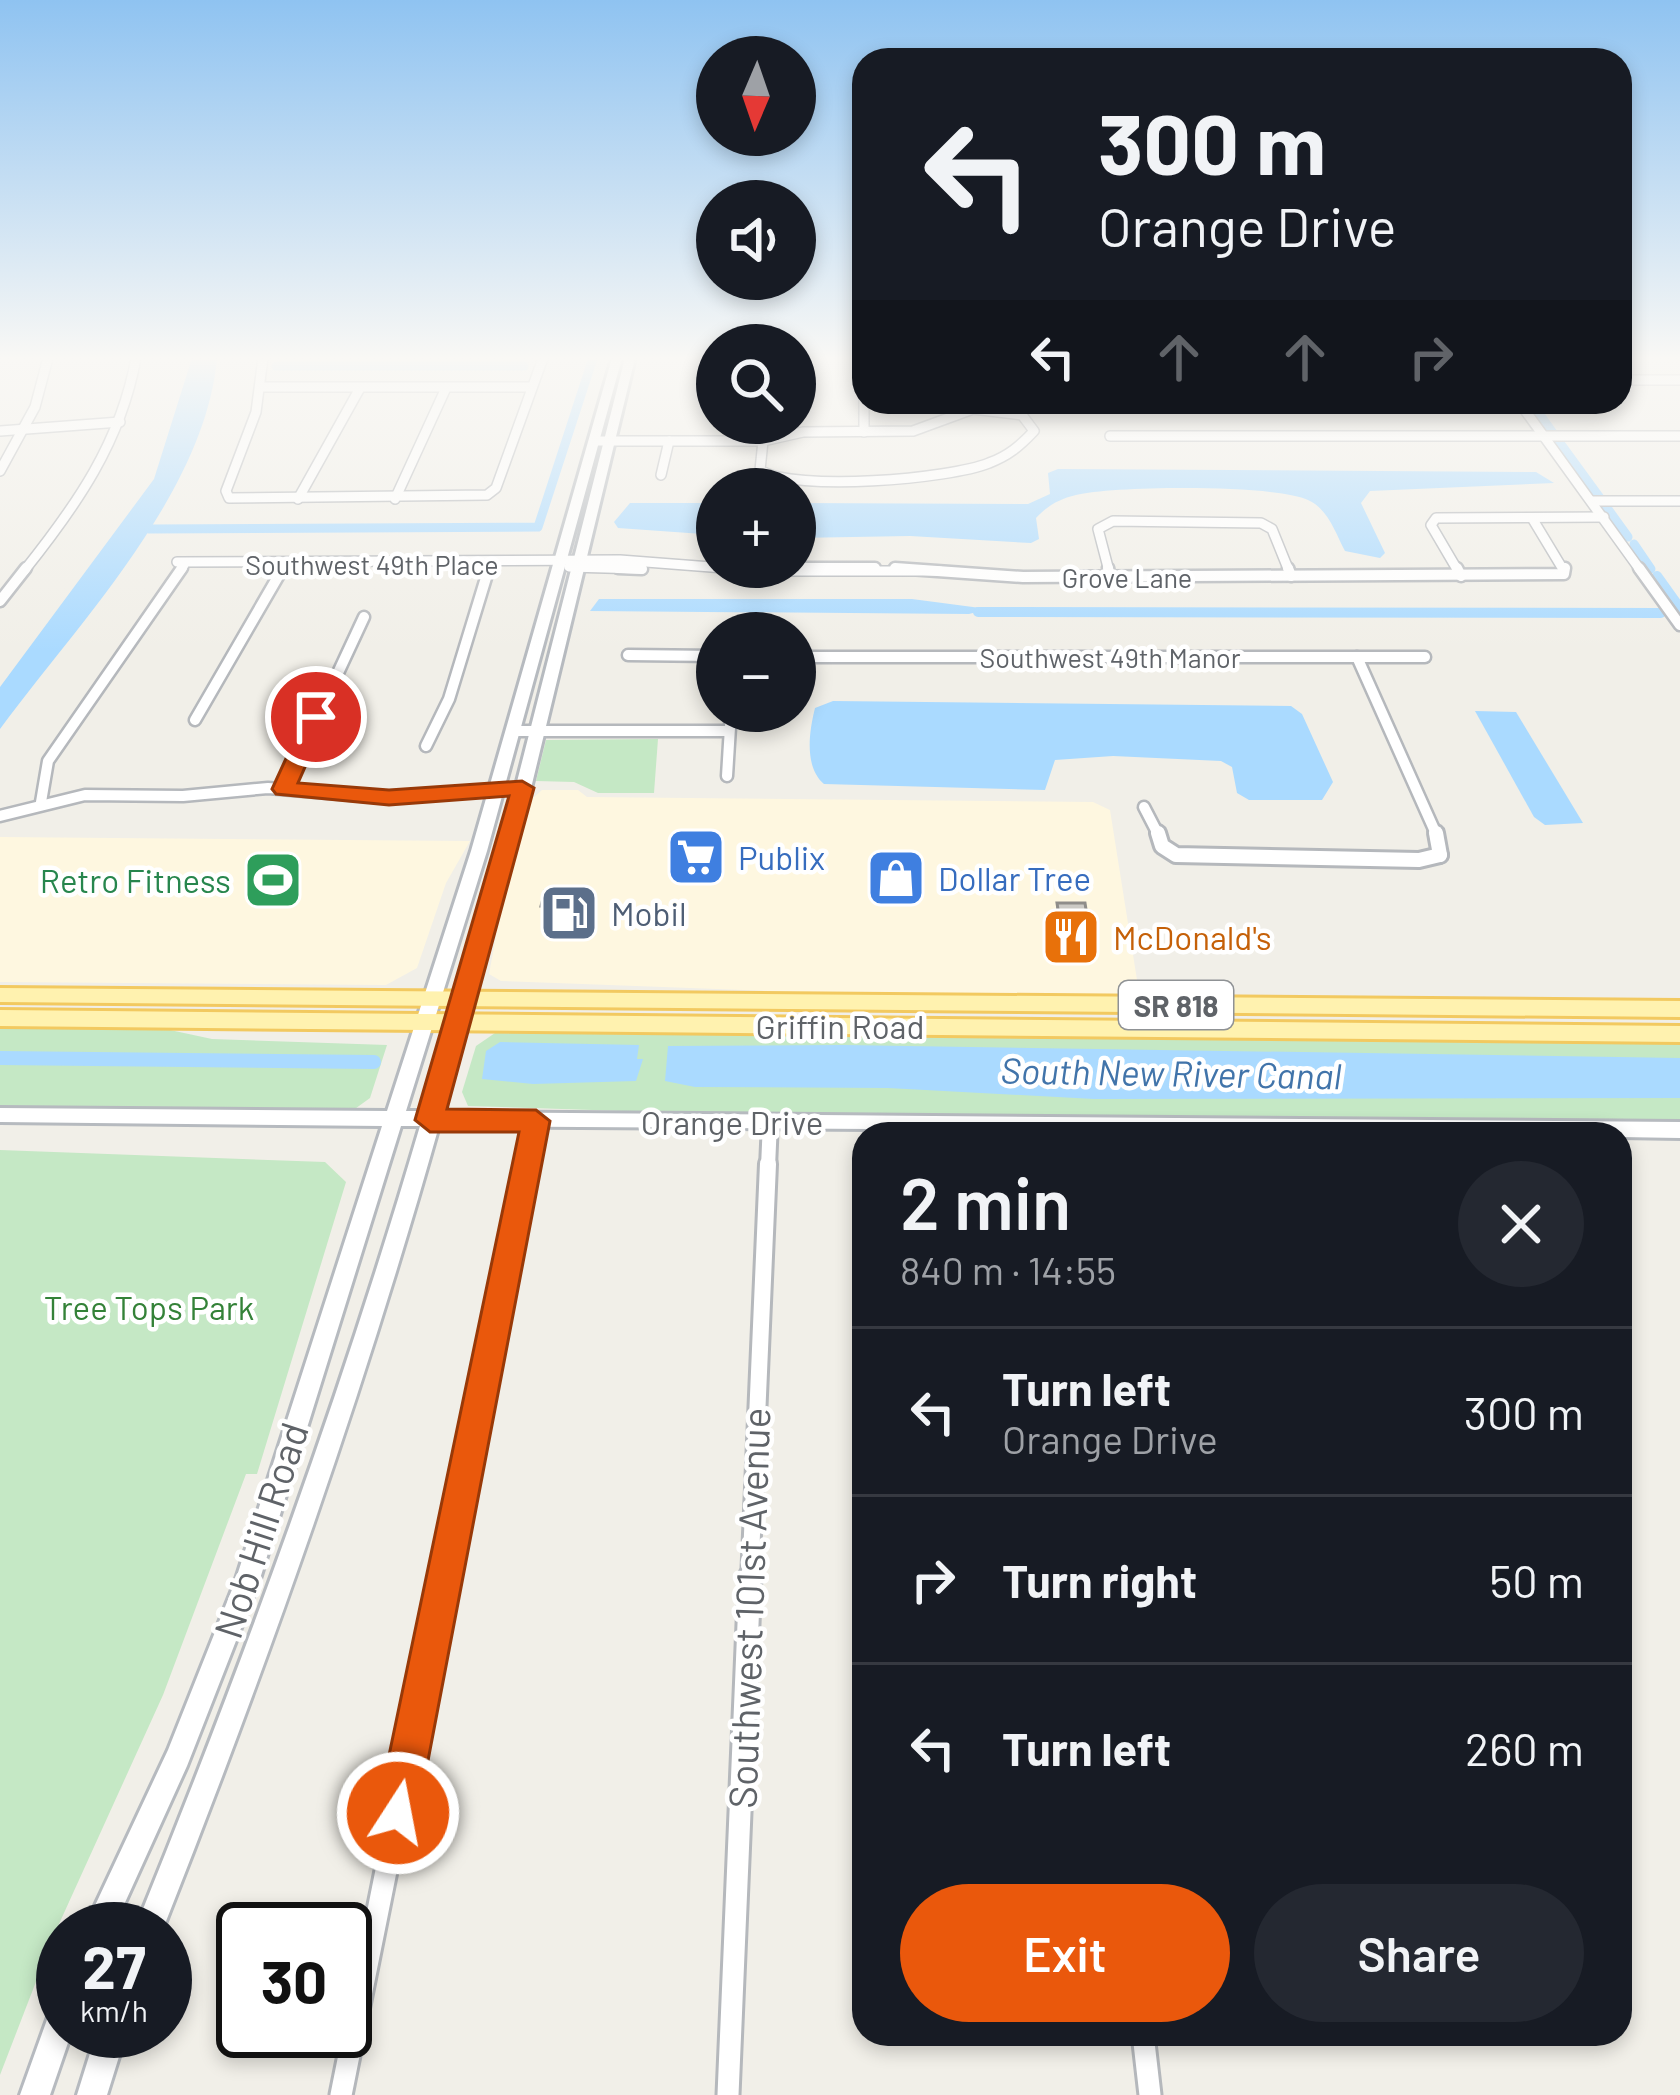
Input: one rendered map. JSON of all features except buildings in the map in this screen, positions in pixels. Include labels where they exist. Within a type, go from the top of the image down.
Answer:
[{"type":"main road","points":[[571,564],[597,456]]},
{"type":"main road","name":"Nob Hill Road","points":[[111,1902],[178,1757],[247,1582],[514,731],[571,564]]},
{"type":"main road","name":"Nob Hill Road","points":[[160,1902],[228,1739],[308,1515],[430,1120],[522,788],[571,564]]},
{"type":"main road","name":"Griffin Road","points":[[0,994],[1680,1009]]},
{"type":"main road","points":[[1079,1028],[1132,1017],[1141,1005]]},
{"type":"main road","points":[[1210,1029],[1224,1015],[1248,1006]]},
{"type":"main road","name":"Griffin Road","points":[[0,1018],[1680,1034]]},
{"type":"main road","name":"Orange Drive","points":[[0,1115],[852,1124]]},
{"type":"main road","name":"Orange Drive","points":[[1632,1130],[1680,1130]]},
{"type":"main road","points":[[35,2095],[48,2058]]},
{"type":"main road","points":[[92,2095],[104,2058]]},
{"type":"street","points":[[0,601],[81,495],[102,456]]},
{"type":"street","points":[[239,456],[226,497],[487,496],[496,488],[507,456]]},
{"type":"street","points":[[298,499],[323,456]]},
{"type":"street","points":[[395,499],[415,456]]},
{"type":"street","points":[[662,475],[666,456]]},
{"type":"street","points":[[761,456],[760,470],[768,475],[936,476],[1003,456]]},
{"type":"street","points":[[1559,456],[1680,625]]},
{"type":"street","points":[[1592,501],[1680,501]]},
{"type":"street","points":[[1461,576],[1432,527],[1436,518],[1604,518]]},
{"type":"street","name":"Grove Lane","points":[[571,564],[1110,577],[1565,573],[1532,518]]},
{"type":"street","points":[[1110,577],[1101,524],[1264,524],[1273,531],[1291,576]]},
{"type":"street","points":[[195,720],[287,562]]},
{"type":"street","name":"Southwest 49th Place","points":[[41,802],[48,761],[181,564],[571,564]]},
{"type":"street","points":[[426,746],[449,699],[490,564]]},
{"type":"street","points":[[284,789],[364,617]]},
{"type":"street","points":[[628,656],[696,656]]},
{"type":"street","name":"Southwest 49th Manor","points":[[816,657],[1425,657]]},
{"type":"street","points":[[1144,807],[1168,852],[1444,857],[1357,657]]},
{"type":"street","points":[[514,731],[696,731]]},
{"type":"street","points":[[728,776],[730,732]]},
{"type":"street","points":[[0,817],[41,802],[284,789],[389,798],[522,788]]},
{"type":"street","points":[[341,2095],[536,1121]]},
{"type":"street","name":"Southwest 101st Avenue","points":[[728,2095],[770,1122]]},
{"type":"street","points":[[1144,2046],[1150,2095]]},
{"type":"shaded area","points":[[542,790],[578,790],[587,797],[1093,802],[1110,810],[1141,1005],[501,981],[489,974],[497,931],[531,800]]},
{"type":"shaded area","points":[[0,837],[470,841],[446,883],[417,968],[386,985],[0,982]]},
{"type":"green space","points":[[658,739],[654,793],[598,793],[574,782],[536,781],[546,740]]},
{"type":"green space","points":[[0,1028],[170,1030],[212,1039],[387,1045],[370,1098],[352,1111],[0,1108]]},
{"type":"green space","points":[[495,1033],[1680,1044],[1680,1125],[746,1115],[468,1106],[462,1092],[476,1046]]},
{"type":"green space","name":"Tree Tops Park","points":[[0,1150],[325,1162],[346,1182],[257,1474],[246,1474],[163,1695],[69,1902],[36,1902],[36,1982],[0,2075]]},
{"type":"water","points":[[161,456],[190,456],[134,554],[0,729],[0,687],[154,479]]},
{"type":"water","points":[[1058,469],[1536,472],[1554,483],[1370,491],[1361,503],[1385,553],[1380,558],[1345,551],[1326,515],[1308,500],[1230,489],[1123,490],[1070,497],[1036,518],[1039,539],[1031,543],[910,536],[816,538],[816,503],[1028,504],[1050,494],[1048,473]]},
{"type":"water","points":[[630,503],[696,503],[696,534],[618,528],[614,522]]},
{"type":"water","points":[[599,599],[912,599],[988,609],[969,614],[590,611]]},
{"type":"water","points":[[833,701],[1291,706],[1302,714],[1333,782],[1322,800],[1249,800],[1237,793],[1232,767],[1221,761],[1113,756],[1055,760],[1045,790],[824,784],[811,759],[816,708]]},
{"type":"water","points":[[1475,711],[1516,712],[1583,823],[1545,825],[1534,817]]},
{"type":"water","points":[[500,1042],[639,1045],[637,1059],[643,1059],[636,1081],[533,1084],[482,1079],[486,1051]]},
{"type":"water","points":[[668,1046],[1680,1058],[1680,1098],[1094,1099],[888,1088],[695,1087],[665,1081]]},
{"type":"waterway","points":[[149,529],[538,527],[561,456]]},
{"type":"waterway","points":[[1569,456],[1600,498]]},
{"type":"waterway","points":[[1605,505],[1628,537]]},
{"type":"waterway","points":[[1634,544],[1651,569]]},
{"type":"waterway","points":[[1657,576],[1680,608]]},
{"type":"waterway","points":[[978,612],[1661,613]]},
{"type":"waterway","name":"South New River Canal","points":[[0,1058],[374,1062]]},
{"type":"place","name":"Publix","points":[[696,857]]},
{"type":"place","name":"Dollar Tree","points":[[896,878]]},
{"type":"place","name":"Retro Fitness","points":[[273,880]]},
{"type":"place","name":"Mobil","points":[[569,913]]},
{"type":"place","name":"McDonald's","points":[[1071,937]]},
{"type":"route","points":[[316,717],[284,789],[389,798],[522,788],[430,1120],[536,1121],[398,1813]]}]
